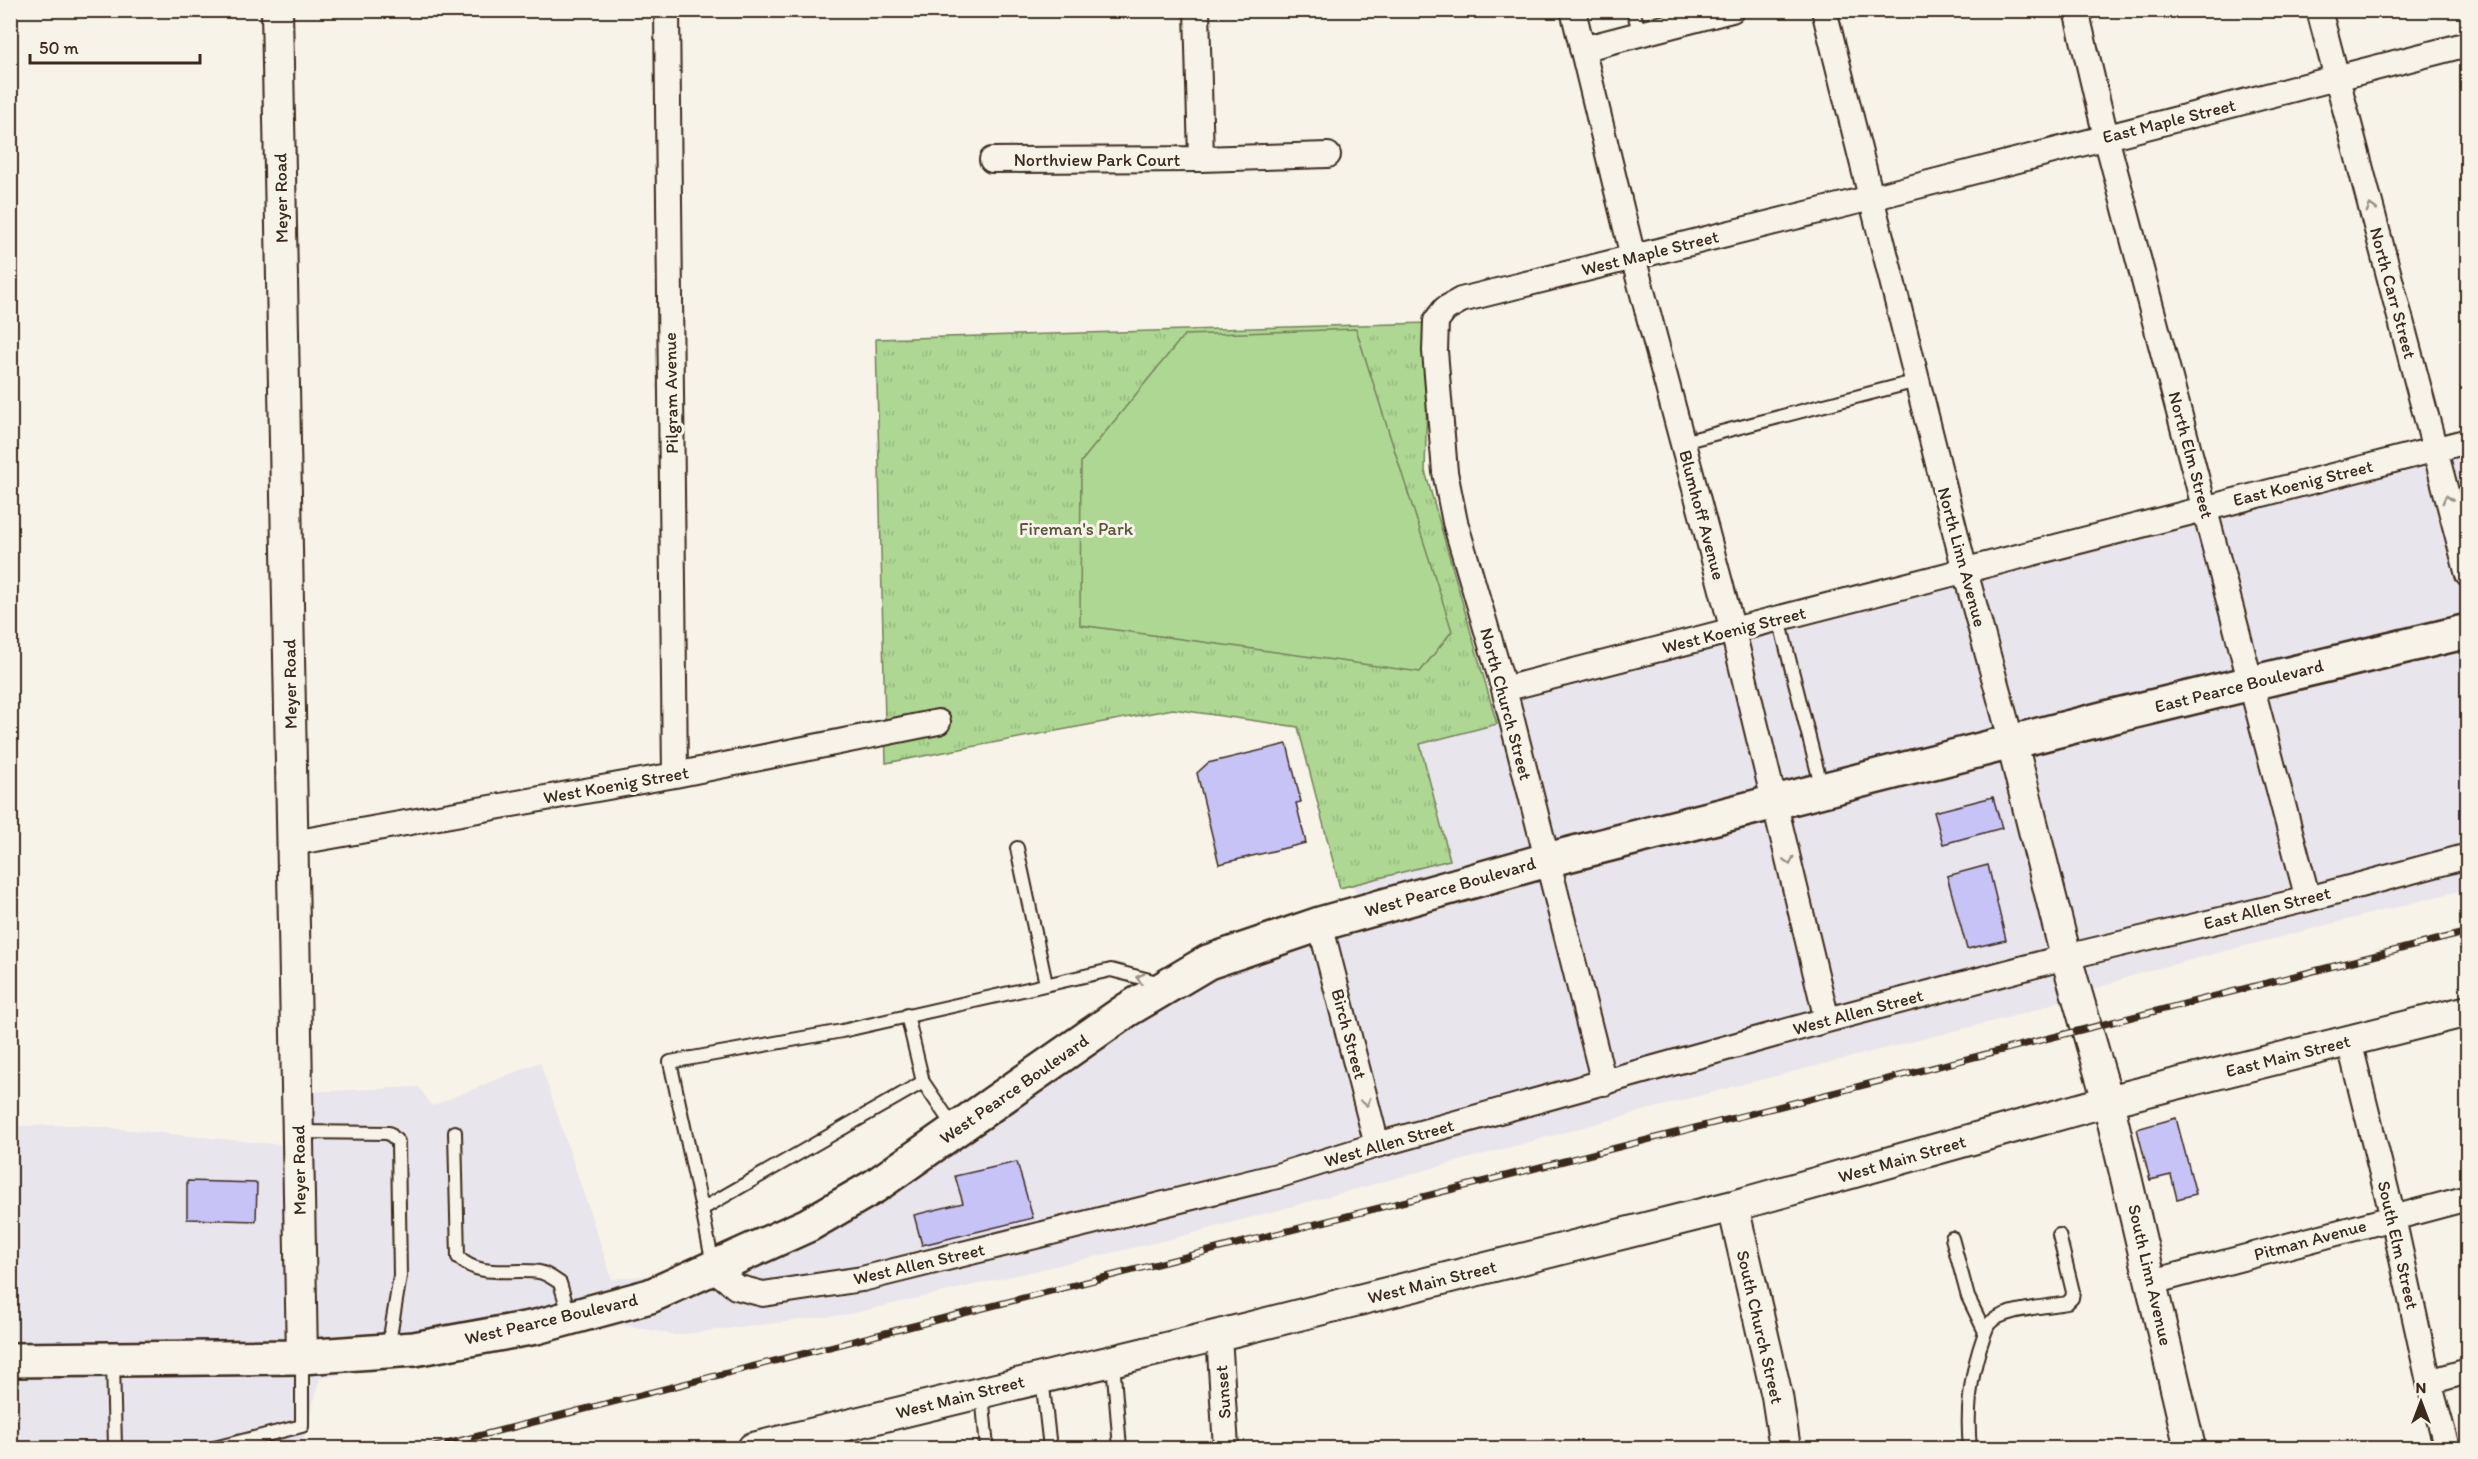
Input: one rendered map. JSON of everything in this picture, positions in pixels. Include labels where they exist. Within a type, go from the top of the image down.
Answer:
[{"type":"main road","name":"East Pearce Boulevard","points":[[2012,743],[2468,631]]},
{"type":"main road","name":"West Pearce Boulevard","points":[[10,1360],[302,1357],[414,1349],[524,1329],[650,1296],[808,1225],[875,1186],[1127,1010],[1208,962],[1320,924],[1546,860],[2012,743]]},
{"type":"street","name":"Meyer Road","points":[[277,10],[302,1357]]},
{"type":"street","name":"Pilgram Avenue","points":[[666,10],[675,775]]},
{"type":"street","name":"Northview Park Court","points":[[1197,10],[1201,159]]},
{"type":"street","name":"Blumhoff Avenue","points":[[1573,10],[1633,257],[1733,631],[1827,1020]]},
{"type":"street","points":[[1582,49],[1640,34],[1695,15],[1732,10]]},
{"type":"street","name":"North Linn Avenue","points":[[1824,10],[1965,571],[2012,743],[2066,957],[2108,1101]]},
{"type":"street","name":"North Elm Street","points":[[2076,10],[2106,137],[2206,508],[2249,684],[2308,899]]},
{"type":"street","name":"North Carr Street","points":[[2319,10],[2468,575]]},
{"type":"street","name":"East Maple Street","points":[[1871,198],[2468,44]]},
{"type":"street","name":"Northview Park Court","points":[[992,160],[1201,159],[1328,155]]},
{"type":"street","name":"West Maple Street","points":[[1436,321],[1445,309],[1461,300],[1871,198]]},
{"type":"street","name":"North Church Street","points":[[1436,321],[1435,351],[1445,472],[1455,522],[1504,689],[1604,1083]]},
{"type":"street","name":"East Koenig Street","points":[[1965,571],[2468,441]]},
{"type":"street","name":"West Koenig Street","points":[[1504,689],[1965,571]]},
{"type":"street","name":"West Koenig Street","points":[[292,843],[675,775],[938,722]]},
{"type":"street","name":"East Allen Street","points":[[2066,957],[2308,899],[2468,856]]},
{"type":"street","name":"Birch Street","points":[[1320,924],[1377,1145]]},
{"type":"street","name":"West Allen Street","points":[[714,1269],[736,1287],[763,1294],[862,1279],[1277,1176],[1377,1145],[1827,1020],[2066,957]]},
{"type":"street","name":"East Main Street","points":[[2108,1101],[2468,1011]]},
{"type":"street","name":"South Elm Street","points":[[2349,1041],[2393,1218],[2429,1382],[2447,1449]]},
{"type":"street","name":"West Main Street","points":[[753,1449],[1733,1206],[2108,1101]]},
{"type":"street","name":"South Linn Avenue","points":[[2108,1101],[2190,1449]]},
{"type":"street","name":"Pitman Avenue","points":[[2152,1282],[2468,1198]]},
{"type":"street","name":"South Church Street","points":[[1733,1206],[1777,1396],[1785,1449]]},
{"type":"street","name":"Sunset","points":[[1219,1335],[1226,1449]]},
{"type":"street","points":[[2429,1382],[2468,1371]]},
{"type":"lane","points":[[1633,10],[1640,34]]},
{"type":"lane","points":[[1683,442],[1917,381]]},
{"type":"lane","points":[[1779,619],[1823,792]]},
{"type":"lane","points":[[1017,848],[1046,984]]},
{"type":"lane","points":[[714,1269],[670,1062],[842,1031],[1111,970],[1169,985]]},
{"type":"lane","points":[[907,1015],[923,1082],[956,1130]]},
{"type":"lane","points":[[702,1209],[923,1082]]},
{"type":"lane","points":[[298,1132],[389,1133],[398,1142],[400,1276],[388,1350]]},
{"type":"lane","points":[[455,1132],[458,1257],[466,1266],[487,1271],[541,1272],[560,1283],[570,1318]]},
{"type":"lane","points":[[1970,1449],[1969,1396],[1985,1332],[1992,1319],[2003,1314],[2067,1303],[2072,1298],[2073,1292],[2059,1235]]},
{"type":"lane","points":[[1952,1238],[1968,1297],[1985,1332]]},
{"type":"lane","points":[[214,1449],[302,1426],[302,1357]]},
{"type":"lane","points":[[113,1359],[115,1449]]},
{"type":"lane","points":[[1113,1361],[1120,1449]]},
{"type":"lane","points":[[1042,1377],[1050,1449]]},
{"type":"lane","points":[[982,1392],[987,1449]]},
{"type":"shaded area","points":[[2467,438],[2467,889],[2140,973],[2026,1013],[1728,1088],[1175,1238],[850,1314],[676,1335],[623,1325],[320,1378],[304,1439],[269,1448],[11,1448],[10,1126],[79,1125],[283,1145],[286,1093],[419,1087],[432,1106],[540,1062],[612,1279],[714,1269],[1127,1010],[1361,912],[1318,758],[1506,700]]},
{"type":"green space","name":"Fireman's Park","points":[[1429,323],[1425,471],[1497,724],[1420,744],[1450,860],[1340,888],[1298,727],[1173,709],[886,763],[876,339]]},
{"type":"green space","points":[[1356,329],[1452,631],[1420,672],[1080,625],[1081,462],[1184,335]]},
{"type":"building","points":[[1287,744],[1301,802],[1296,803],[1306,843],[1219,864],[1197,773],[1208,763]]},
{"type":"building","points":[[1993,797],[2002,828],[1943,844],[1934,812]]},
{"type":"building","points":[[1988,865],[2006,940],[1967,949],[1947,876]]},
{"type":"building","points":[[2176,1118],[2196,1194],[2177,1199],[2171,1175],[2150,1180],[2137,1129]]},
{"type":"building","points":[[1017,1162],[1033,1218],[922,1245],[914,1215],[963,1203],[955,1176]]},
{"type":"building","points":[[187,1181],[257,1183],[256,1221],[187,1219]]},
{"type":"railway","points":[[431,1448],[2468,932]]}]
